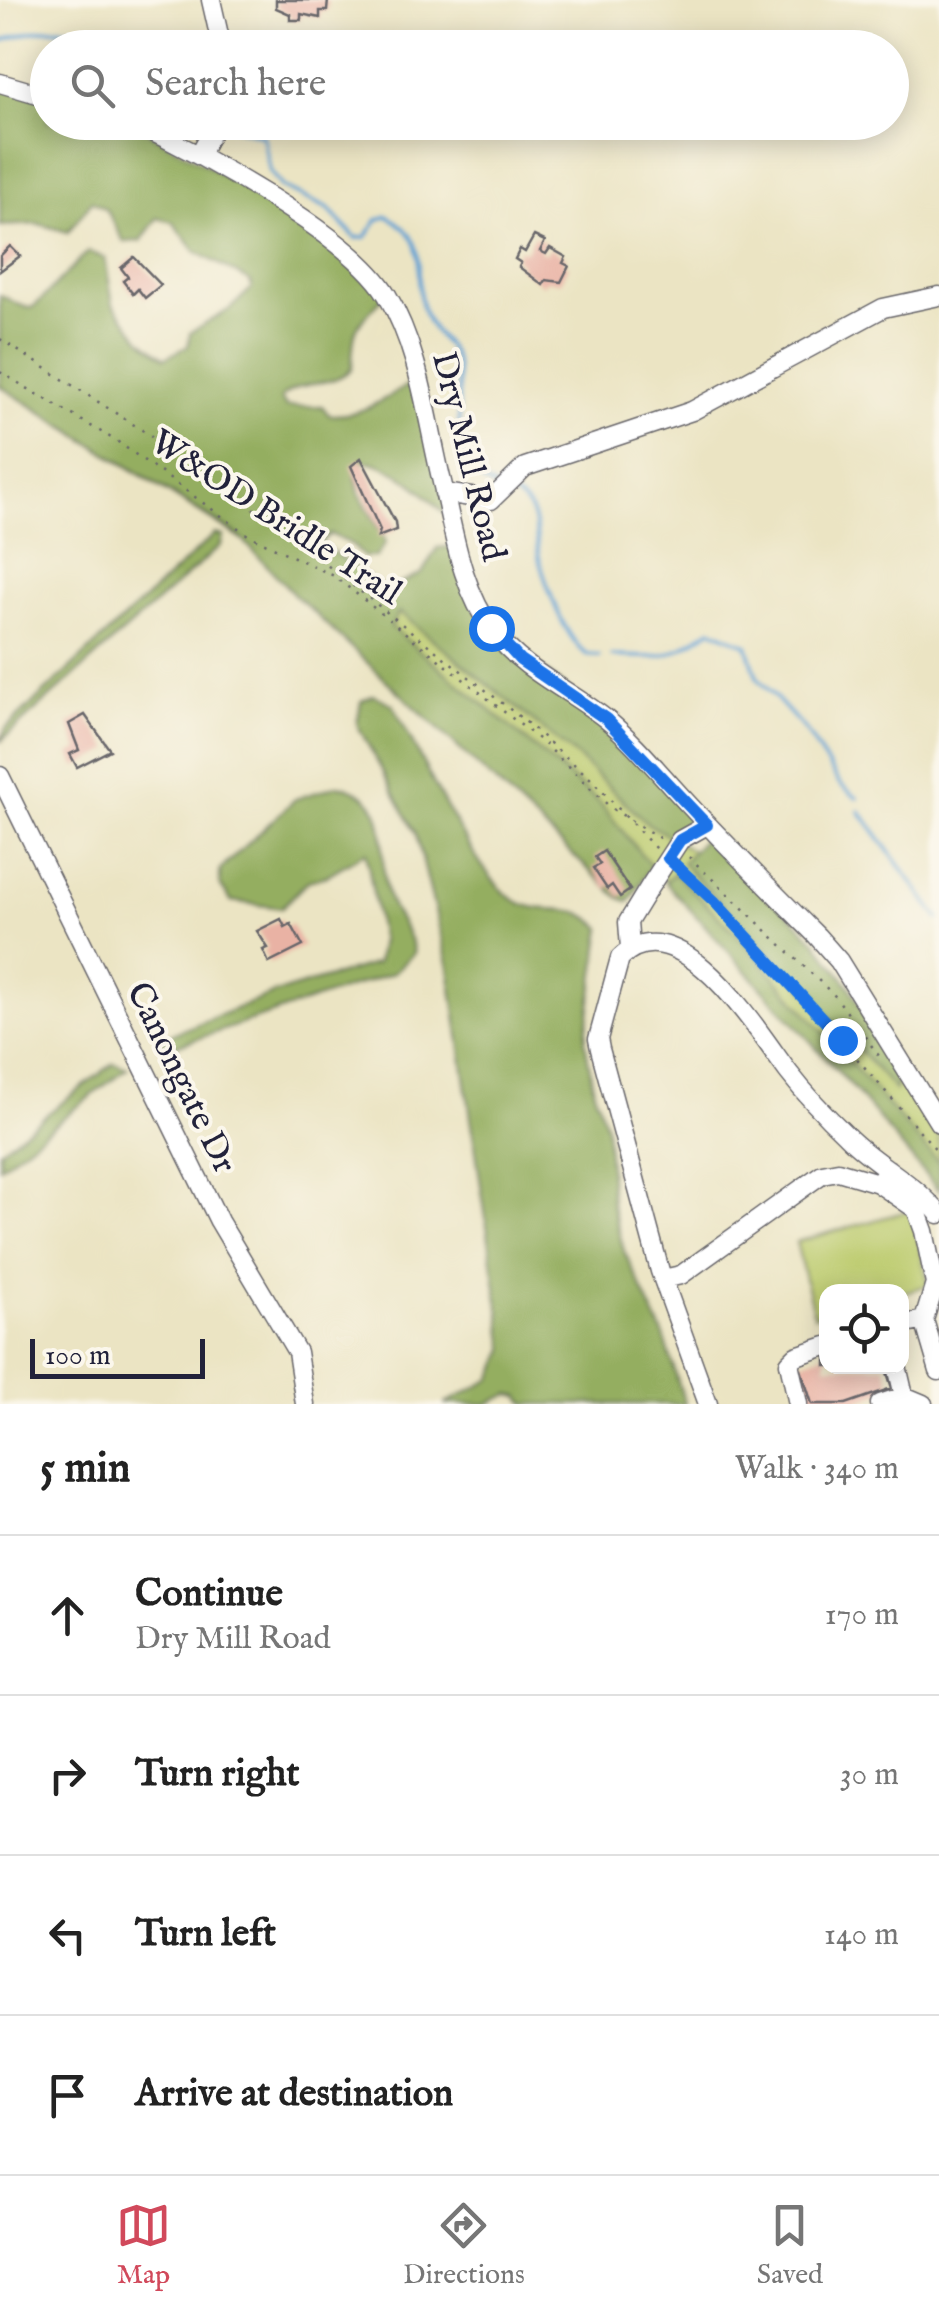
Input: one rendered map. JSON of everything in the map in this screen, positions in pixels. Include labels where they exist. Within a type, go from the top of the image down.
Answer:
[{"type":"street","points":[[211,0],[218,30]]},
{"type":"street","points":[[0,83],[30,92]]},
{"type":"street","name":"Dry Mill Road","points":[[170,140],[200,154],[361,262],[386,294],[420,383],[470,591],[493,631],[520,660],[606,719],[839,961],[939,1123]]},
{"type":"street","points":[[200,154],[207,140]]},
{"type":"street","points":[[444,493],[492,500],[524,468],[692,411],[883,308],[939,296]]},
{"type":"street","name":"Canongate Dr","points":[[0,776],[219,1221],[297,1352],[305,1404]]},
{"type":"street","points":[[630,948],[628,922],[671,853],[707,825]]},
{"type":"street","points":[[708,1404],[663,1279],[598,1039],[620,958],[640,944],[664,946],[706,970],[742,1006],[812,1099],[910,1204],[920,1220],[935,1284],[924,1320],[939,1371]]},
{"type":"street","points":[[663,1279],[681,1275],[822,1174],[838,1171],[883,1176],[924,1196],[939,1214]]},
{"type":"street","points":[[909,1323],[924,1320]]},
{"type":"street","points":[[798,1404],[789,1364],[796,1356],[819,1348]]},
{"type":"street","points":[[899,1374],[904,1396]]},
{"type":"street","points":[[880,1404],[904,1396],[923,1404]]},
{"type":"path","points":[[0,339],[178,453],[526,722],[621,812],[671,853],[807,1001],[939,1154]]},
{"type":"path","name":"W&OD Bridle Trail","points":[[0,372],[118,442],[248,535],[334,576],[547,746],[671,853],[704,868],[836,998],[880,1058]]},
{"type":"green space","points":[[0,83],[30,92],[30,140],[162,140],[319,230],[386,294],[358,327],[352,368],[335,379],[298,388],[281,398],[286,407],[322,406],[329,415],[342,415],[376,404],[419,379],[450,520],[398,474],[362,461],[354,469],[359,493],[386,542],[376,557],[364,557],[351,544],[330,534],[320,543],[387,590],[422,573],[437,548],[456,546],[491,628],[606,719],[699,816],[670,837],[647,823],[577,757],[399,612],[391,627],[598,801],[651,866],[629,902],[618,897],[296,596],[238,535],[0,386],[0,295],[30,308],[89,252],[105,258],[113,304],[142,340],[165,358],[188,346],[190,333],[230,309],[252,288],[250,281],[195,251],[173,222],[157,218],[141,241],[124,242],[106,209],[92,201],[68,232],[39,224],[0,226]]},
{"type":"green space","points":[[0,318],[387,590],[670,837],[690,849],[722,853],[846,995],[916,1103],[939,1131],[939,1191],[854,1089],[631,843],[351,609],[0,386]]},
{"type":"green space","points":[[215,534],[223,536],[221,545],[0,742],[6,728]]},
{"type":"green space","points":[[374,695],[393,705],[466,842],[501,889],[528,906],[570,911],[602,928],[585,1041],[594,1091],[606,1126],[612,1205],[624,1251],[664,1336],[685,1404],[526,1404],[520,1396],[510,1394],[487,1404],[444,1404],[492,1379],[505,1349],[449,968],[416,834],[357,724],[361,701]]},
{"type":"green space","points":[[338,785],[358,792],[378,814],[388,896],[414,953],[393,973],[173,1047],[162,1043],[167,1036],[273,994],[377,963],[381,940],[366,852],[326,876],[308,881],[281,908],[231,901],[220,885],[220,870],[295,799]]},
{"type":"green space","points":[[708,834],[814,939],[850,987],[898,1078],[895,1090],[793,976],[682,863]]},
{"type":"green space","points":[[674,873],[734,931],[939,1163],[939,1191],[854,1089],[665,882]]},
{"type":"green space","points":[[114,1063],[127,1068],[0,1167],[0,1150]]},
{"type":"green space","points":[[911,1210],[929,1285],[909,1291],[909,1284],[819,1284],[819,1315],[814,1316],[796,1242]]},
{"type":"building","points":[[276,0],[328,0],[327,11],[320,11],[320,18],[301,14],[301,20],[290,20],[290,14],[276,8]]},
{"type":"building","points":[[534,236],[545,241],[540,251],[546,254],[550,248],[566,257],[563,263],[569,266],[561,282],[546,280],[543,285],[519,267],[521,263],[515,259],[520,249],[525,252]]},
{"type":"building","points":[[10,246],[20,256],[0,271],[0,256]]},
{"type":"building","points":[[134,257],[161,285],[145,298],[138,289],[133,294],[123,281],[128,277],[121,268]]},
{"type":"building","points":[[361,458],[395,522],[396,530],[378,537],[380,530],[351,466]]},
{"type":"building","points":[[85,715],[110,750],[77,767],[70,754],[79,750],[69,724]]},
{"type":"building","points":[[604,851],[630,890],[620,897],[612,885],[607,889],[593,868],[600,864],[595,857]]},
{"type":"building","points":[[281,919],[285,927],[291,924],[303,946],[269,963],[263,950],[268,948],[257,931]]},
{"type":"building","points":[[819,1356],[819,1374],[888,1374],[892,1388],[846,1404],[812,1404],[799,1363]]},
{"type":"waterway","points":[[43,30],[79,30]]},
{"type":"waterway","points":[[0,42],[30,33]]},
{"type":"waterway","points":[[264,140],[270,171],[282,187],[327,208],[356,238],[366,237],[377,220],[387,216],[412,238],[419,263],[422,304],[430,325],[456,364],[464,452],[470,467],[497,488]]},
{"type":"waterway","points":[[508,493],[520,499],[532,514],[541,566],[565,626],[587,655],[599,656]]},
{"type":"waterway","points":[[612,656],[665,655],[711,629],[747,645],[757,677],[806,731],[840,784],[857,798]]},
{"type":"waterway","points":[[860,811],[939,919]]},
{"type":"route","points":[[491,628],[520,660],[606,719],[649,759],[707,825],[680,840],[668,858],[715,902],[842,1040]]}]
